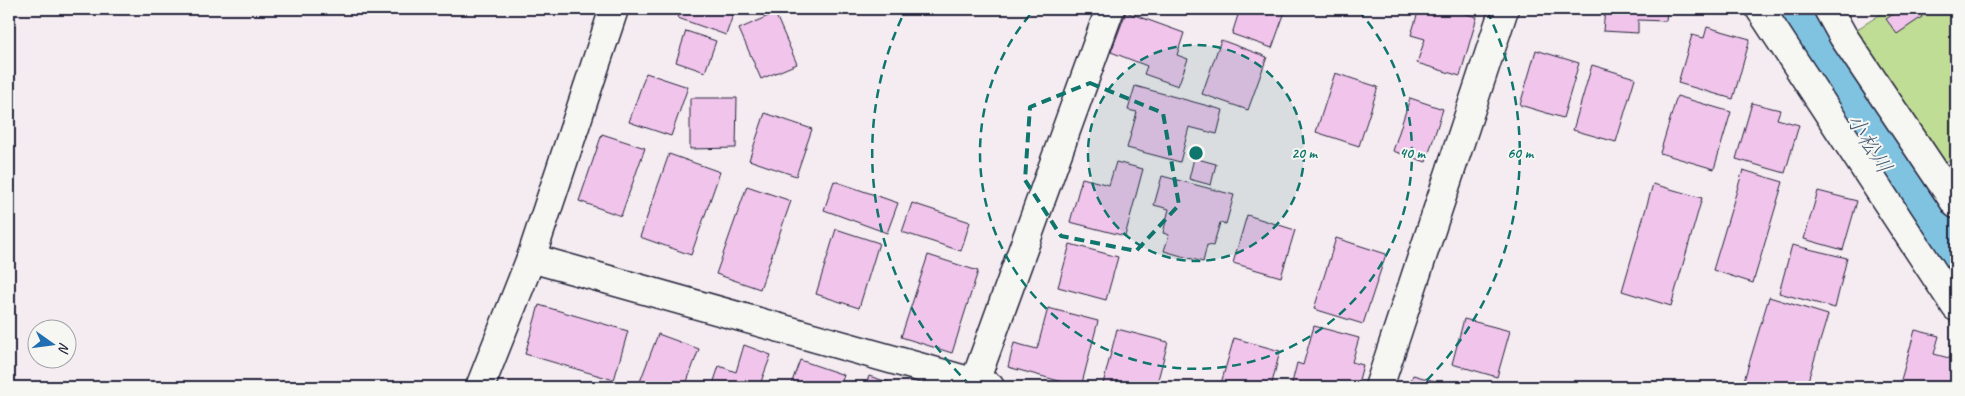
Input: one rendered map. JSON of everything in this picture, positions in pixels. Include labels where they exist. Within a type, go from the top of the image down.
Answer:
[{"type":"street","points":[[480,387],[531,258],[614,9]]},
{"type":"street","points":[[531,258],[979,386],[1110,9]]},
{"type":"street","points":[[1380,387],[1504,9]]},
{"type":"street","points":[[1760,9],[1956,307]]},
{"type":"street","points":[[1828,9],[1843,36],[1956,204]]},
{"type":"highlighted area","points":[[1090,83],[1163,113],[1179,205],[1136,251],[1061,236],[1025,180],[1030,107]]},
{"type":"green space","points":[[1889,9],[1956,9],[1956,155],[1939,167],[1851,33]]},
{"type":"building","points":[[681,9],[735,9],[726,35],[678,18]]},
{"type":"building","points":[[1221,9],[1286,9],[1272,48],[1232,34],[1238,15]]},
{"type":"building","points":[[1419,9],[1448,9],[1477,17],[1460,76],[1417,63],[1425,39],[1411,35]]},
{"type":"building","points":[[1605,9],[1667,9],[1666,21],[1638,20],[1638,33],[1603,31]]},
{"type":"building","points":[[1901,9],[1917,9],[1922,17],[1897,34],[1886,19]]},
{"type":"building","points":[[1126,12],[1184,33],[1177,55],[1188,59],[1178,86],[1144,74],[1147,66],[1111,52]]},
{"type":"building","points":[[775,13],[797,64],[761,79],[739,29]]},
{"type":"building","points":[[1707,27],[1750,39],[1733,99],[1678,83],[1692,35],[1704,38]]},
{"type":"building","points":[[686,31],[716,41],[705,72],[676,62]]},
{"type":"building","points":[[1221,40],[1267,57],[1248,110],[1202,94]]},
{"type":"building","points":[[1536,50],[1579,63],[1563,118],[1520,105]]},
{"type":"building","points":[[1592,65],[1635,78],[1616,142],[1573,130]]},
{"type":"building","points":[[646,73],[688,87],[671,136],[629,122]]},
{"type":"building","points":[[1335,73],[1378,87],[1359,146],[1316,132]]},
{"type":"building","points":[[1135,86],[1223,110],[1217,134],[1189,127],[1180,162],[1127,148],[1137,112],[1128,110]]},
{"type":"building","points":[[1677,96],[1731,112],[1714,169],[1660,153]]},
{"type":"building","points":[[690,98],[737,98],[736,148],[690,149]]},
{"type":"building","points":[[1410,98],[1443,109],[1426,162],[1393,151]]},
{"type":"building","points":[[1752,103],[1780,110],[1777,119],[1799,125],[1785,173],[1736,159]]},
{"type":"building","points":[[765,113],[812,129],[796,176],[749,160]]},
{"type":"building","points":[[602,134],[645,148],[621,216],[579,201]]},
{"type":"building","points":[[669,154],[720,172],[691,255],[640,237]]},
{"type":"building","points":[[1194,158],[1216,164],[1211,185],[1189,179]]},
{"type":"building","points":[[1116,162],[1143,169],[1125,236],[1070,222],[1082,178],[1109,185]]},
{"type":"building","points":[[1743,170],[1783,182],[1753,283],[1713,270]]},
{"type":"building","points":[[1162,176],[1234,195],[1226,224],[1220,223],[1213,246],[1207,245],[1203,262],[1164,251],[1169,235],[1163,233],[1169,209],[1154,205]]},
{"type":"building","points":[[834,181],[898,203],[887,233],[824,210]]},
{"type":"building","points":[[1653,184],[1702,198],[1671,306],[1622,291]]},
{"type":"building","points":[[747,186],[791,201],[760,289],[716,274]]},
{"type":"building","points":[[1818,191],[1857,201],[1843,250],[1804,239]]},
{"type":"building","points":[[912,203],[970,222],[961,251],[902,232]]},
{"type":"building","points":[[1247,215],[1295,230],[1281,277],[1233,263]]},
{"type":"building","points":[[836,229],[879,243],[859,308],[816,294]]},
{"type":"building","points":[[1336,238],[1386,254],[1363,324],[1314,309]]},
{"type":"building","points":[[1070,244],[1118,257],[1106,300],[1058,287]]},
{"type":"building","points":[[1792,245],[1847,258],[1835,308],[1779,293]]},
{"type":"building","points":[[928,255],[978,271],[952,353],[901,337]]},
{"type":"building","points":[[1769,297],[1828,315],[1806,387],[1742,387]]},
{"type":"building","points":[[539,305],[628,331],[614,380],[525,354]]},
{"type":"building","points":[[1048,308],[1098,321],[1081,387],[1008,367],[1014,343],[1037,349]]},
{"type":"building","points":[[1464,319],[1510,331],[1497,377],[1452,364]]},
{"type":"building","points":[[1314,326],[1359,338],[1352,362],[1363,365],[1357,387],[1291,387],[1297,363],[1303,365]]},
{"type":"building","points":[[1117,329],[1168,342],[1156,387],[1116,387],[1103,384]]},
{"type":"building","points":[[1915,330],[1939,336],[1934,354],[1956,360],[1956,371],[1952,387],[1899,387]]},
{"type":"building","points":[[658,334],[699,349],[685,387],[638,387]]},
{"type":"building","points":[[1234,338],[1280,351],[1271,387],[1220,387]]},
{"type":"building","points":[[744,345],[771,355],[759,387],[712,387],[719,366],[736,372]]},
{"type":"building","points":[[800,360],[844,375],[840,387],[790,387]]},
{"type":"building","points":[[1413,375],[1456,387],[1409,387]]},
{"type":"building","points":[[869,376],[903,387],[865,387]]},
{"type":"waterway","name":"小松川","points":[[1787,9],[1876,153],[1956,275]]}]
